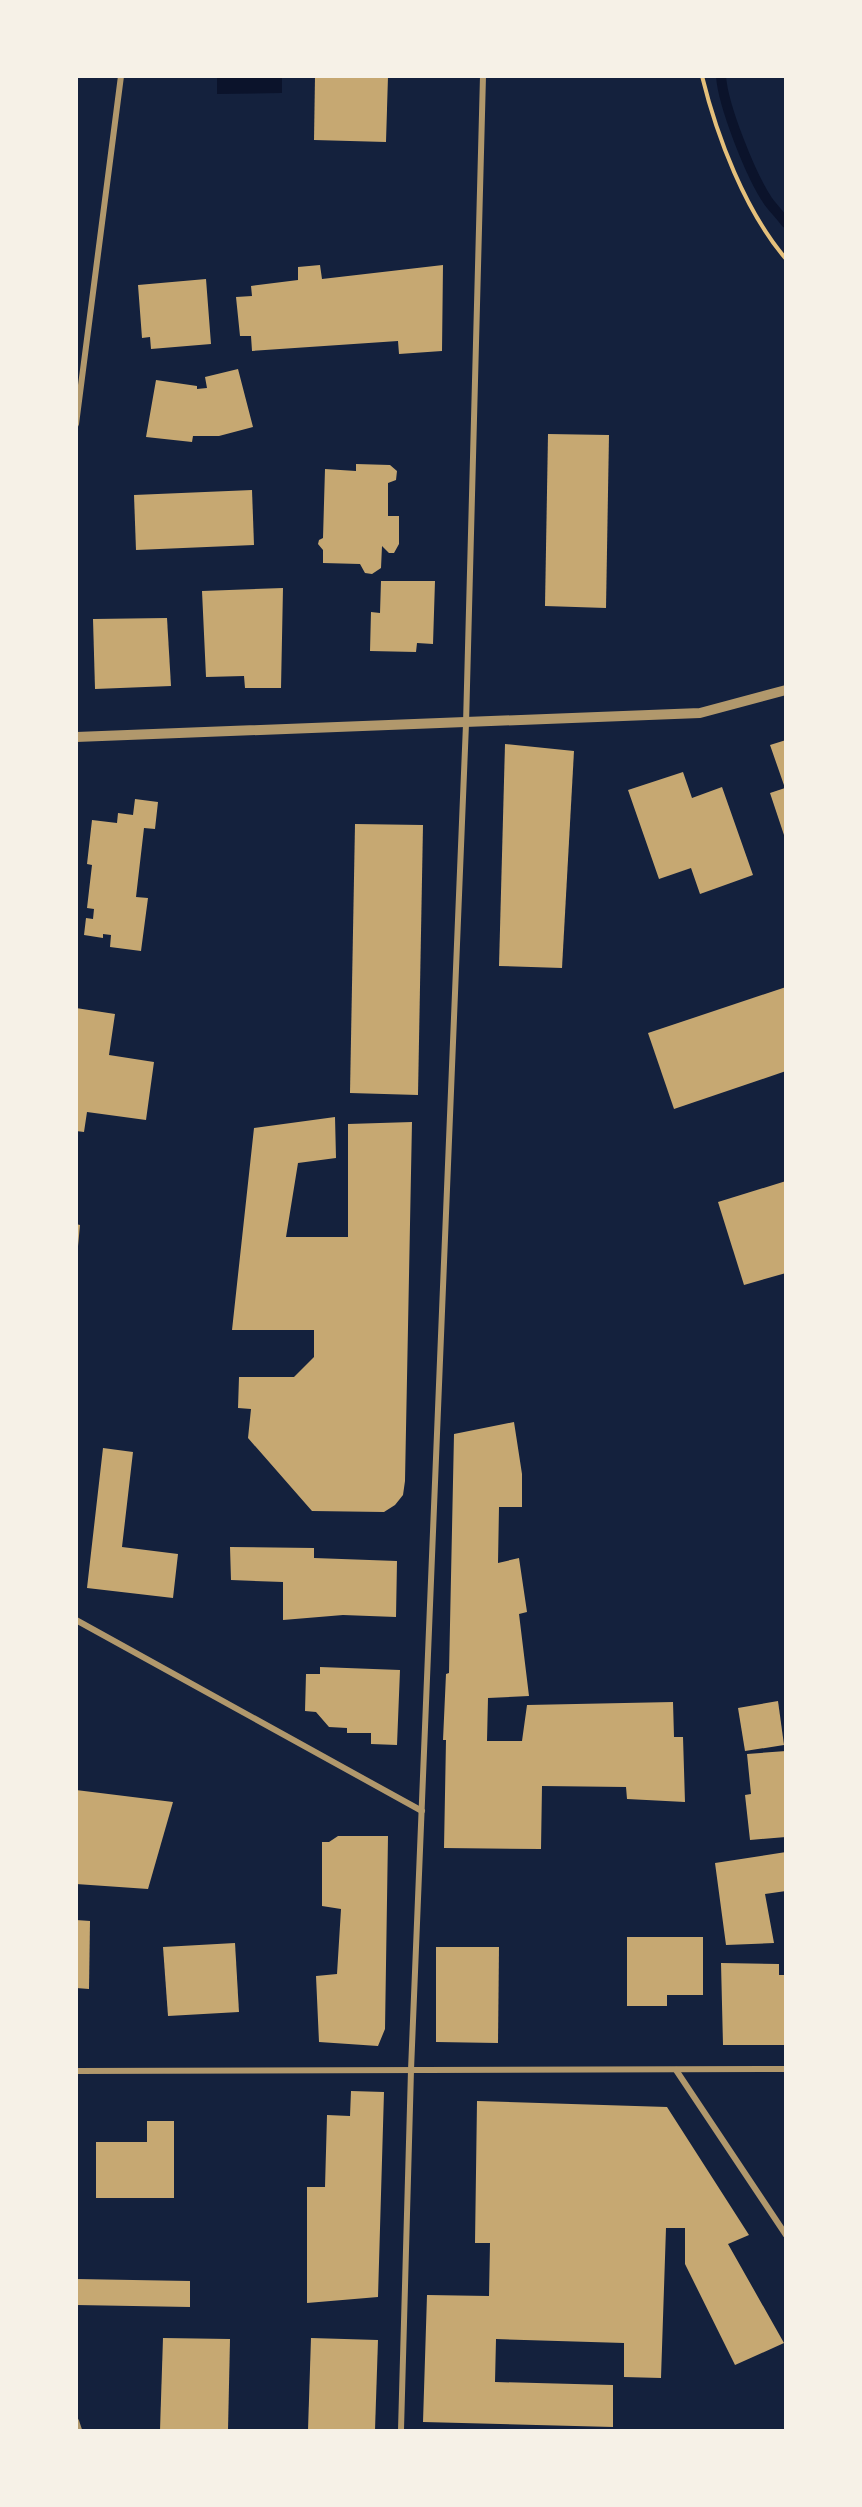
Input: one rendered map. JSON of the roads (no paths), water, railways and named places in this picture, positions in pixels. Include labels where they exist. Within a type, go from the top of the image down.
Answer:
[{"type":"street","points":[[76,424],[121,76]]},
{"type":"street","points":[[401,2430],[411,2070],[466,724],[483,76]]},
{"type":"street","points":[[76,737],[466,724],[700,713],[786,690]]},
{"type":"street","points":[[76,1620],[422,1812]]},
{"type":"street","points":[[76,2071],[786,2068]]},
{"type":"street","points":[[676,2070],[786,2235]]},
{"type":"street","points":[[76,2421],[79,2430]]},
{"type":"water","points":[[217,77],[282,77],[282,93],[217,94]]},
{"type":"waterway","points":[[721,76],[732,122],[746,158],[761,190],[786,223]]}]
